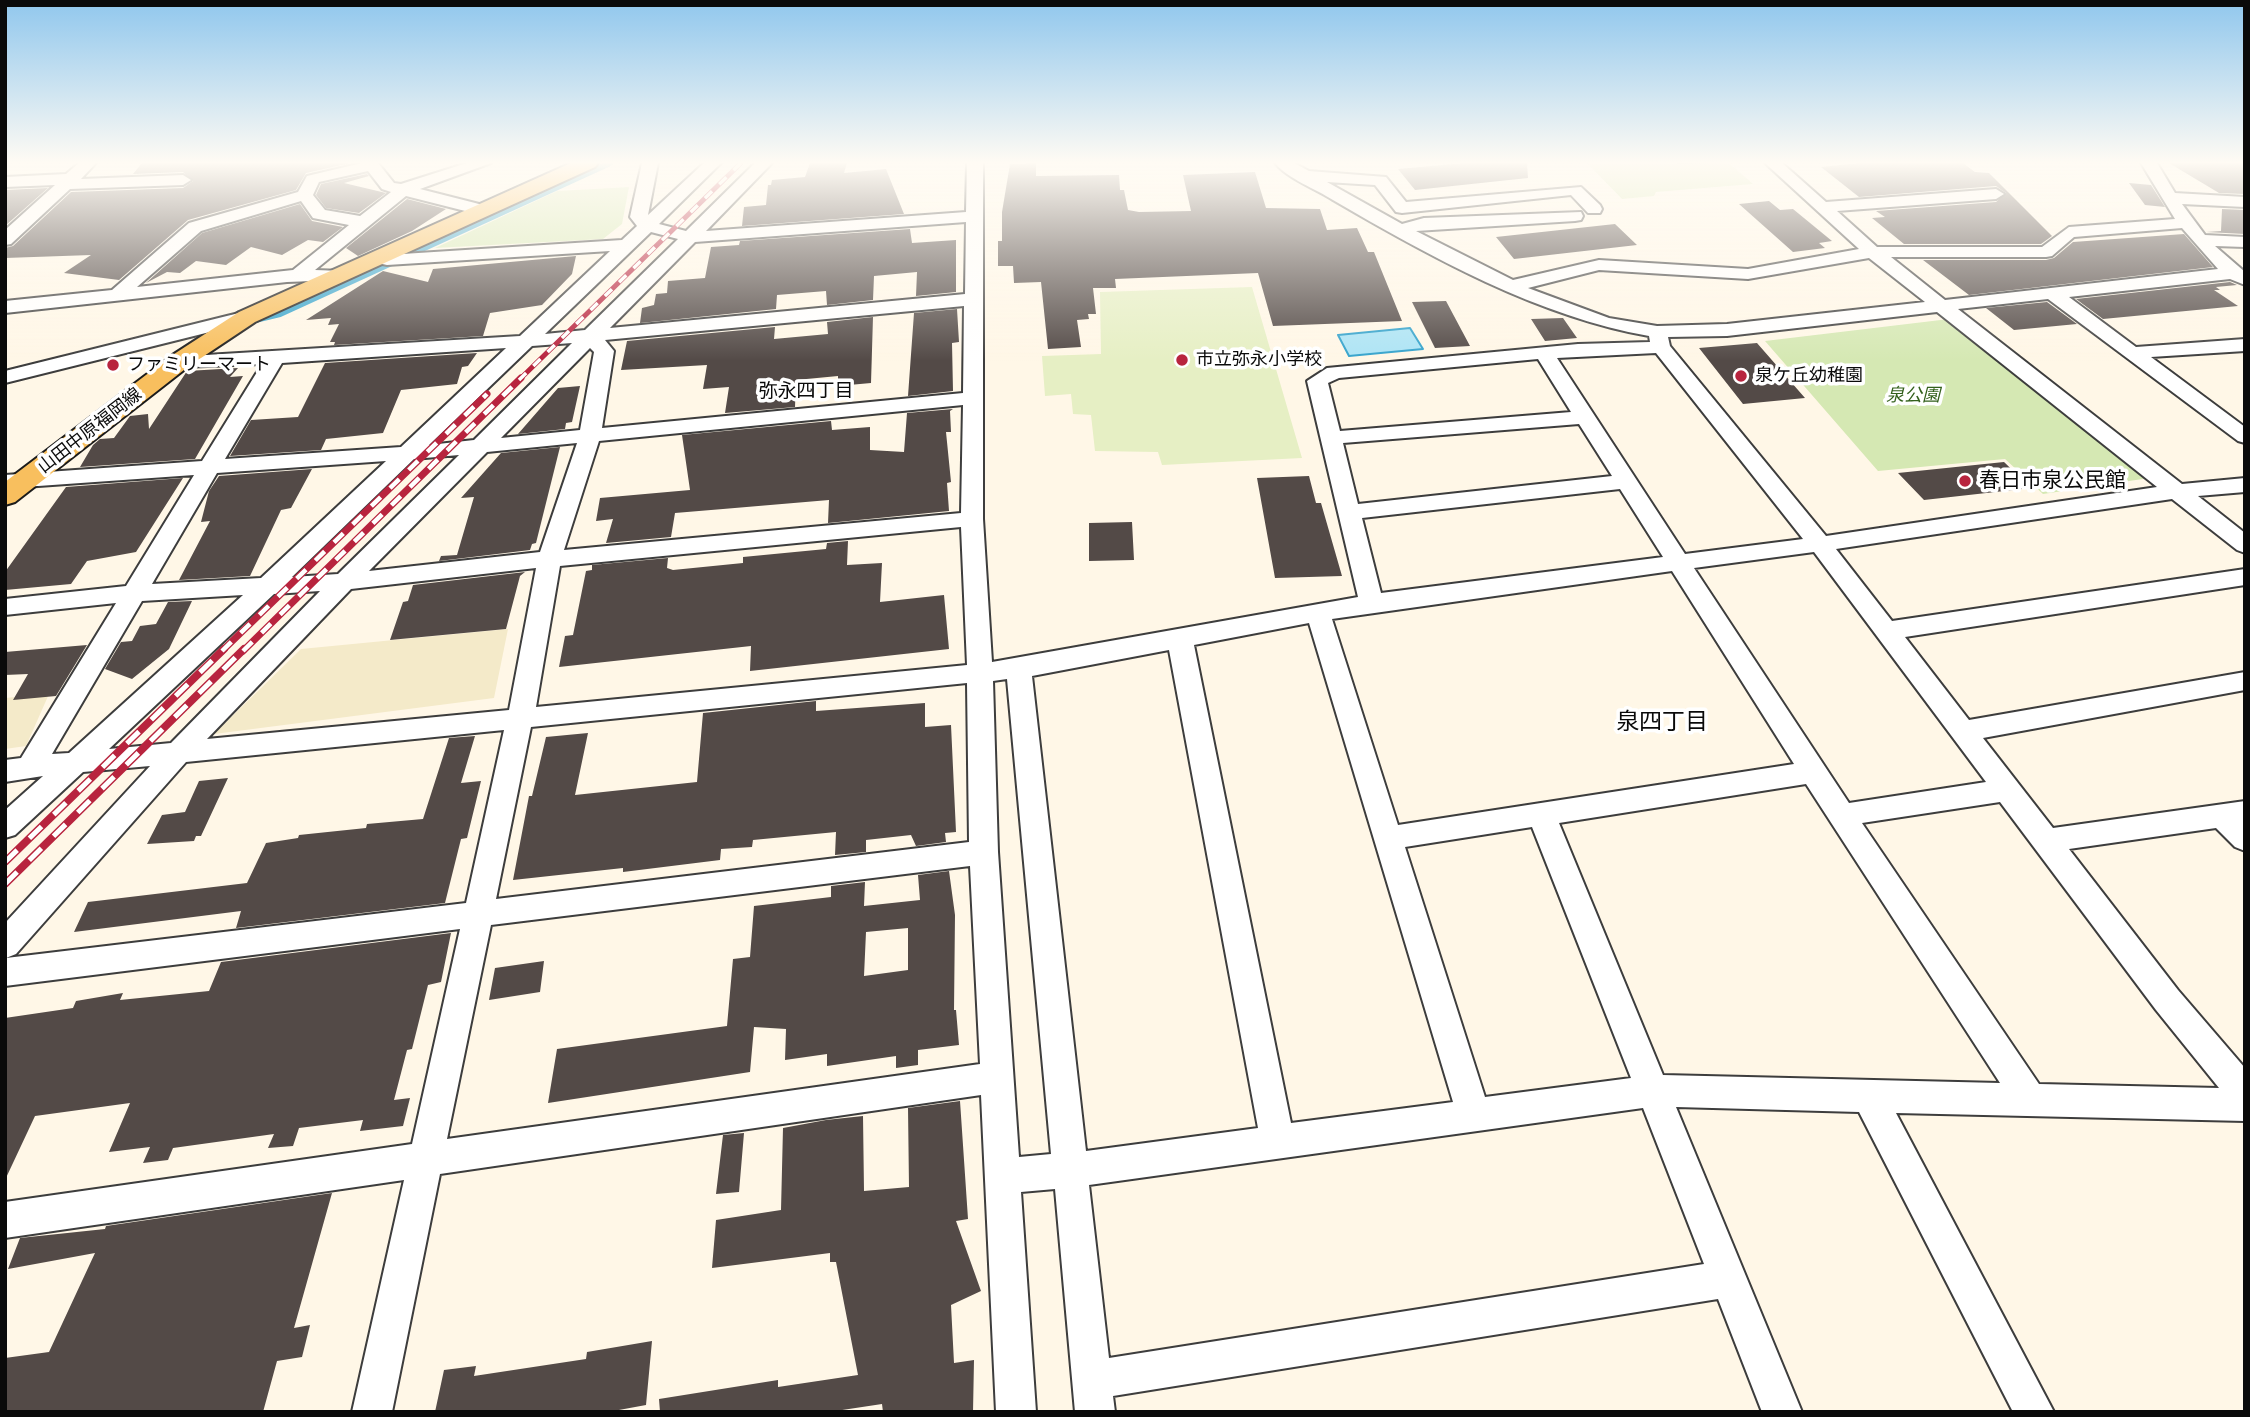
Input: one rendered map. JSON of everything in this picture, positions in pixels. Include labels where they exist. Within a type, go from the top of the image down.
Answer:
[{"type":"main road","name":"山田中原福岡線","points":[[5,496],[16,481],[180,361],[247,317],[338,275],[383,259],[443,229]]},
{"type":"street","points":[[118,294],[193,229]]},
{"type":"street","points":[[271,305],[273,295],[354,229]]},
{"type":"street","points":[[5,827],[80,762],[409,453],[641,229]]},
{"type":"street","points":[[660,229],[688,237],[796,229]]},
{"type":"street","points":[[5,945],[178,752],[696,229]]},
{"type":"street","points":[[975,229],[972,519],[980,672],[984,852],[1016,1412]]},
{"type":"street","points":[[1848,229],[2245,545]]},
{"type":"street","points":[[1512,286],[1599,265],[1748,274],[1873,251],[2046,252],[2069,232],[2106,229]]},
{"type":"street","points":[[2192,229],[2238,276]]},
{"type":"street","points":[[1400,230],[1512,286],[1602,322],[1659,339],[1965,731],[2167,1000],[2245,1094]]},
{"type":"street","points":[[2203,240],[2245,242]]},
{"type":"street","points":[[383,259],[625,244]]},
{"type":"street","points":[[5,307],[298,275],[338,275]]},
{"type":"street","points":[[1371,603],[1317,381],[1334,372],[1544,353],[1942,306],[2238,276]]},
{"type":"street","points":[[2053,294],[2245,437]]},
{"type":"street","points":[[180,361],[275,358],[526,341],[974,299]]},
{"type":"street","points":[[5,377],[247,317]]},
{"type":"street","points":[[1578,349],[1593,343],[1602,322]]},
{"type":"street","points":[[373,1412],[538,634],[550,559],[590,435],[604,351],[590,336]]},
{"type":"street","points":[[2130,353],[2245,345]]},
{"type":"street","points":[[1544,353],[1813,772],[2030,1100]]},
{"type":"street","points":[[18,769],[135,593],[275,358]]},
{"type":"street","points":[[16,481],[409,453],[974,398]]},
{"type":"street","points":[[2214,414],[2245,411]]},
{"type":"street","points":[[1331,438],[1586,417]]},
{"type":"street","points":[[1349,512],[1627,481]]},
{"type":"street","points":[[18,769],[1019,669],[1371,603],[1820,544],[2179,491],[2245,485]]},
{"type":"street","points":[[5,607],[135,593],[270,583],[344,582],[550,559],[972,519]]},
{"type":"street","points":[[1887,631],[2245,577]]},
{"type":"street","points":[[1318,613],[1474,1115]]},
{"type":"street","points":[[1180,639],[1279,1142]]},
{"type":"street","points":[[1019,669],[1093,1396],[1728,1279]]},
{"type":"street","points":[[1965,731],[2245,681]]},
{"type":"street","points":[[1388,838],[1813,772]]},
{"type":"street","points":[[1843,815],[2007,790]]},
{"type":"street","points":[[2046,841],[2233,814],[2245,839]]},
{"type":"street","points":[[1542,816],[1782,1412]]},
{"type":"street","points":[[5,972],[984,852]]},
{"type":"street","points":[[5,1220],[998,1077]]},
{"type":"street","points":[[1002,1175],[1072,1170],[1651,1091],[2245,1105]]},
{"type":"street","points":[[1869,1096],[2034,1412]]},
{"type":"shaded area","points":[[508,629],[494,698],[214,734],[301,649]]},
{"type":"shaded area","points":[[49,694],[26,746],[5,749],[5,698]]},
{"type":"green space","points":[[475,229],[616,229],[603,239],[435,248]]},
{"type":"green space","points":[[1252,287],[1302,458],[1162,465],[1158,452],[1095,451],[1091,415],[1073,414],[1071,394],[1045,396],[1042,356],[1101,354],[1100,292]]},
{"type":"green space","name":"泉公園","points":[[1949,319],[2149,478],[2043,494],[2005,459],[1878,471],[1765,341]]},
{"type":"water","points":[[1410,328],[1423,349],[1349,356],[1338,335]]},
{"type":"building","points":[[31,229],[178,229],[119,280],[64,273],[91,255],[5,258],[5,248],[13,246]]},
{"type":"building","points":[[215,229],[340,229],[323,242],[308,240],[282,255],[251,247],[226,265],[196,261],[180,273],[167,272],[146,283],[202,233]]},
{"type":"building","points":[[369,229],[415,229],[358,256],[346,248]]},
{"type":"building","points":[[910,229],[912,243],[956,240],[956,292],[916,296],[917,272],[874,276],[873,300],[827,305],[826,291],[777,295],[776,309],[640,323],[642,308],[654,305],[656,294],[667,293],[668,281],[705,278],[711,247],[739,245],[740,241]]},
{"type":"building","points":[[1002,229],[1358,229],[1368,252],[1374,252],[1402,321],[1273,326],[1258,273],[1115,279],[1116,288],[1093,288],[1096,314],[1088,314],[1089,319],[1077,320],[1081,347],[1048,349],[1041,282],[1014,283],[1013,266],[998,266],[998,241],[1002,241]]},
{"type":"building","points":[[1568,229],[1620,229],[1637,245],[1514,259],[1496,237]]},
{"type":"building","points":[[1767,229],[1818,229],[1832,241],[1819,243],[1825,248],[1793,252]]},
{"type":"building","points":[[1886,229],[2045,229],[2052,236],[2041,244],[1904,244]]},
{"type":"building","points":[[2245,229],[2245,234],[2206,232]]},
{"type":"building","points":[[2184,234],[2213,267],[1969,295],[1923,260],[2046,260],[2054,258],[2073,242]]},
{"type":"building","points":[[576,256],[572,274],[542,305],[490,313],[483,336],[334,345],[335,342],[330,342],[339,324],[328,325],[331,318],[306,320],[383,271],[428,282],[433,269]]},
{"type":"building","points":[[2230,282],[2237,285],[2216,287],[2220,290],[2214,290],[2238,306],[2103,319],[2076,299]]},
{"type":"building","points":[[1446,301],[1470,346],[1435,348],[1412,302]]},
{"type":"building","points":[[2047,302],[2077,324],[2014,330],[1986,308]]},
{"type":"building","points":[[957,309],[959,342],[952,343],[953,391],[908,396],[914,313]]},
{"type":"building","points":[[873,317],[871,383],[838,386],[838,376],[796,380],[795,407],[725,413],[729,387],[703,389],[707,365],[621,370],[627,341],[775,327],[774,339],[828,334],[827,322]]},
{"type":"building","points":[[1563,318],[1577,338],[1545,341],[1531,319]]},
{"type":"building","points":[[1757,343],[1805,398],[1743,404],[1699,348]]},
{"type":"building","points":[[477,353],[468,366],[462,367],[457,384],[401,390],[383,433],[326,439],[321,450],[230,456],[251,420],[298,417],[325,363]]},
{"type":"building","points":[[238,368],[230,377],[243,376],[195,459],[80,467],[93,445],[100,439],[114,438],[130,416],[148,414],[149,429],[187,371]]},
{"type":"building","points":[[580,386],[572,422],[566,423],[565,429],[518,434],[558,388]]},
{"type":"building","points":[[953,409],[950,411],[951,432],[946,432],[951,482],[947,483],[949,511],[828,523],[829,500],[675,513],[671,537],[606,543],[613,519],[596,521],[600,498],[690,490],[682,435],[831,421],[832,430],[870,427],[870,450],[904,452],[907,413]]},
{"type":"building","points":[[560,447],[536,543],[532,544],[530,550],[439,561],[441,556],[457,555],[474,497],[461,498],[501,453]]},
{"type":"building","name":"春日市泉公民館","points":[[2004,462],[2031,488],[1924,500],[1898,473]]},
{"type":"building","points":[[312,469],[291,508],[281,510],[250,576],[179,580],[210,521],[201,522],[209,491],[219,476]]},
{"type":"building","points":[[1309,476],[1316,503],[1321,503],[1342,576],[1275,578],[1257,478]]},
{"type":"building","points":[[183,478],[136,552],[87,561],[71,584],[5,590],[5,572],[66,487]]},
{"type":"building","points":[[1132,522],[1134,560],[1089,561],[1089,523]]},
{"type":"building","points":[[848,541],[847,565],[882,563],[880,602],[944,595],[949,649],[750,671],[751,646],[559,667],[565,636],[573,635],[586,571],[592,570],[592,565],[668,558],[667,568],[673,570],[743,563],[743,557],[826,549],[827,543]]},
{"type":"building","points":[[525,572],[520,576],[506,629],[390,640],[403,602],[408,601],[413,585]]},
{"type":"building","points":[[192,601],[169,649],[132,679],[105,669],[121,642],[132,641],[140,626],[156,624],[168,602]]},
{"type":"building","points":[[87,645],[56,696],[13,700],[28,674],[5,675],[5,652]]},
{"type":"building","points":[[816,701],[816,711],[925,703],[925,727],[951,725],[956,832],[945,833],[946,842],[916,846],[911,835],[866,840],[866,852],[835,855],[836,832],[753,840],[752,847],[721,849],[720,860],[623,872],[623,868],[513,880],[529,796],[532,796],[546,737],[588,733],[575,795],[697,782],[703,713]]},
{"type":"building","points":[[475,736],[461,783],[481,781],[467,838],[461,839],[445,903],[236,928],[241,911],[74,932],[88,902],[247,883],[266,843],[298,838],[299,835],[366,828],[367,824],[423,819],[449,738]]},
{"type":"building","points":[[228,778],[201,836],[196,836],[194,841],[147,844],[162,815],[185,812],[199,781]]},
{"type":"building","points":[[949,871],[955,915],[954,1010],[959,1045],[918,1050],[918,1065],[896,1068],[896,1056],[827,1066],[827,1054],[785,1060],[786,1029],[754,1027],[750,1072],[548,1103],[557,1049],[727,1026],[733,959],[750,957],[754,906],[831,897],[831,886],[865,882],[864,906],[920,900],[918,875]],"holes":[[[908,928],[908,970],[864,976],[866,932]]]},
{"type":"building","points":[[451,933],[441,982],[428,985],[412,1049],[407,1050],[394,1100],[410,1098],[403,1126],[360,1131],[363,1120],[299,1128],[293,1146],[268,1148],[274,1134],[173,1148],[168,1160],[143,1163],[150,1147],[109,1152],[130,1103],[35,1116],[5,1180],[5,1018],[73,1008],[76,1001],[123,993],[120,1000],[209,991],[221,962]]},
{"type":"building","points":[[544,961],[540,992],[489,1000],[495,968]]},
{"type":"building","points":[[960,1101],[968,1219],[956,1221],[981,1291],[951,1305],[954,1363],[974,1360],[973,1412],[883,1412],[882,1404],[829,1412],[660,1412],[659,1399],[778,1380],[778,1387],[858,1375],[836,1262],[830,1262],[830,1253],[712,1268],[716,1220],[781,1210],[783,1128],[826,1120],[863,1116],[864,1191],[909,1187],[908,1108]]},
{"type":"building","points":[[744,1133],[739,1192],[716,1194],[723,1135]]},
{"type":"building","points":[[332,1193],[294,1328],[310,1325],[302,1357],[277,1361],[263,1412],[5,1412],[5,1358],[49,1352],[95,1253],[8,1269],[20,1238],[105,1229],[106,1226]]},
{"type":"building","points":[[652,1341],[646,1405],[608,1412],[435,1412],[444,1370],[476,1366],[474,1376],[586,1359],[587,1352]]},
{"type":"waterway","points":[[255,320],[280,314],[465,229]]},
{"type":"railway","points":[[519,380],[673,229]]},
{"type":"railway","points":[[243,651],[521,378]]},
{"type":"railway","points":[[222,651],[487,394]]},
{"type":"railway","points":[[5,862],[224,649]]},
{"type":"railway","points":[[5,884],[244,649]]},
{"type":"place","name":"市立弥永小学校","points":[[1182,360]]},
{"type":"place","name":"ファミリーマート","points":[[113,365]]},
{"type":"place","name":"泉ケ丘幼稚園","points":[[1741,376]]},
{"type":"place","name":"春日市泉公民館","points":[[1965,481]]},
{"type":"district","name":"弥永四丁目","points":[[806,392]]},
{"type":"district","name":"泉四丁目","points":[[1662,722]]}]
